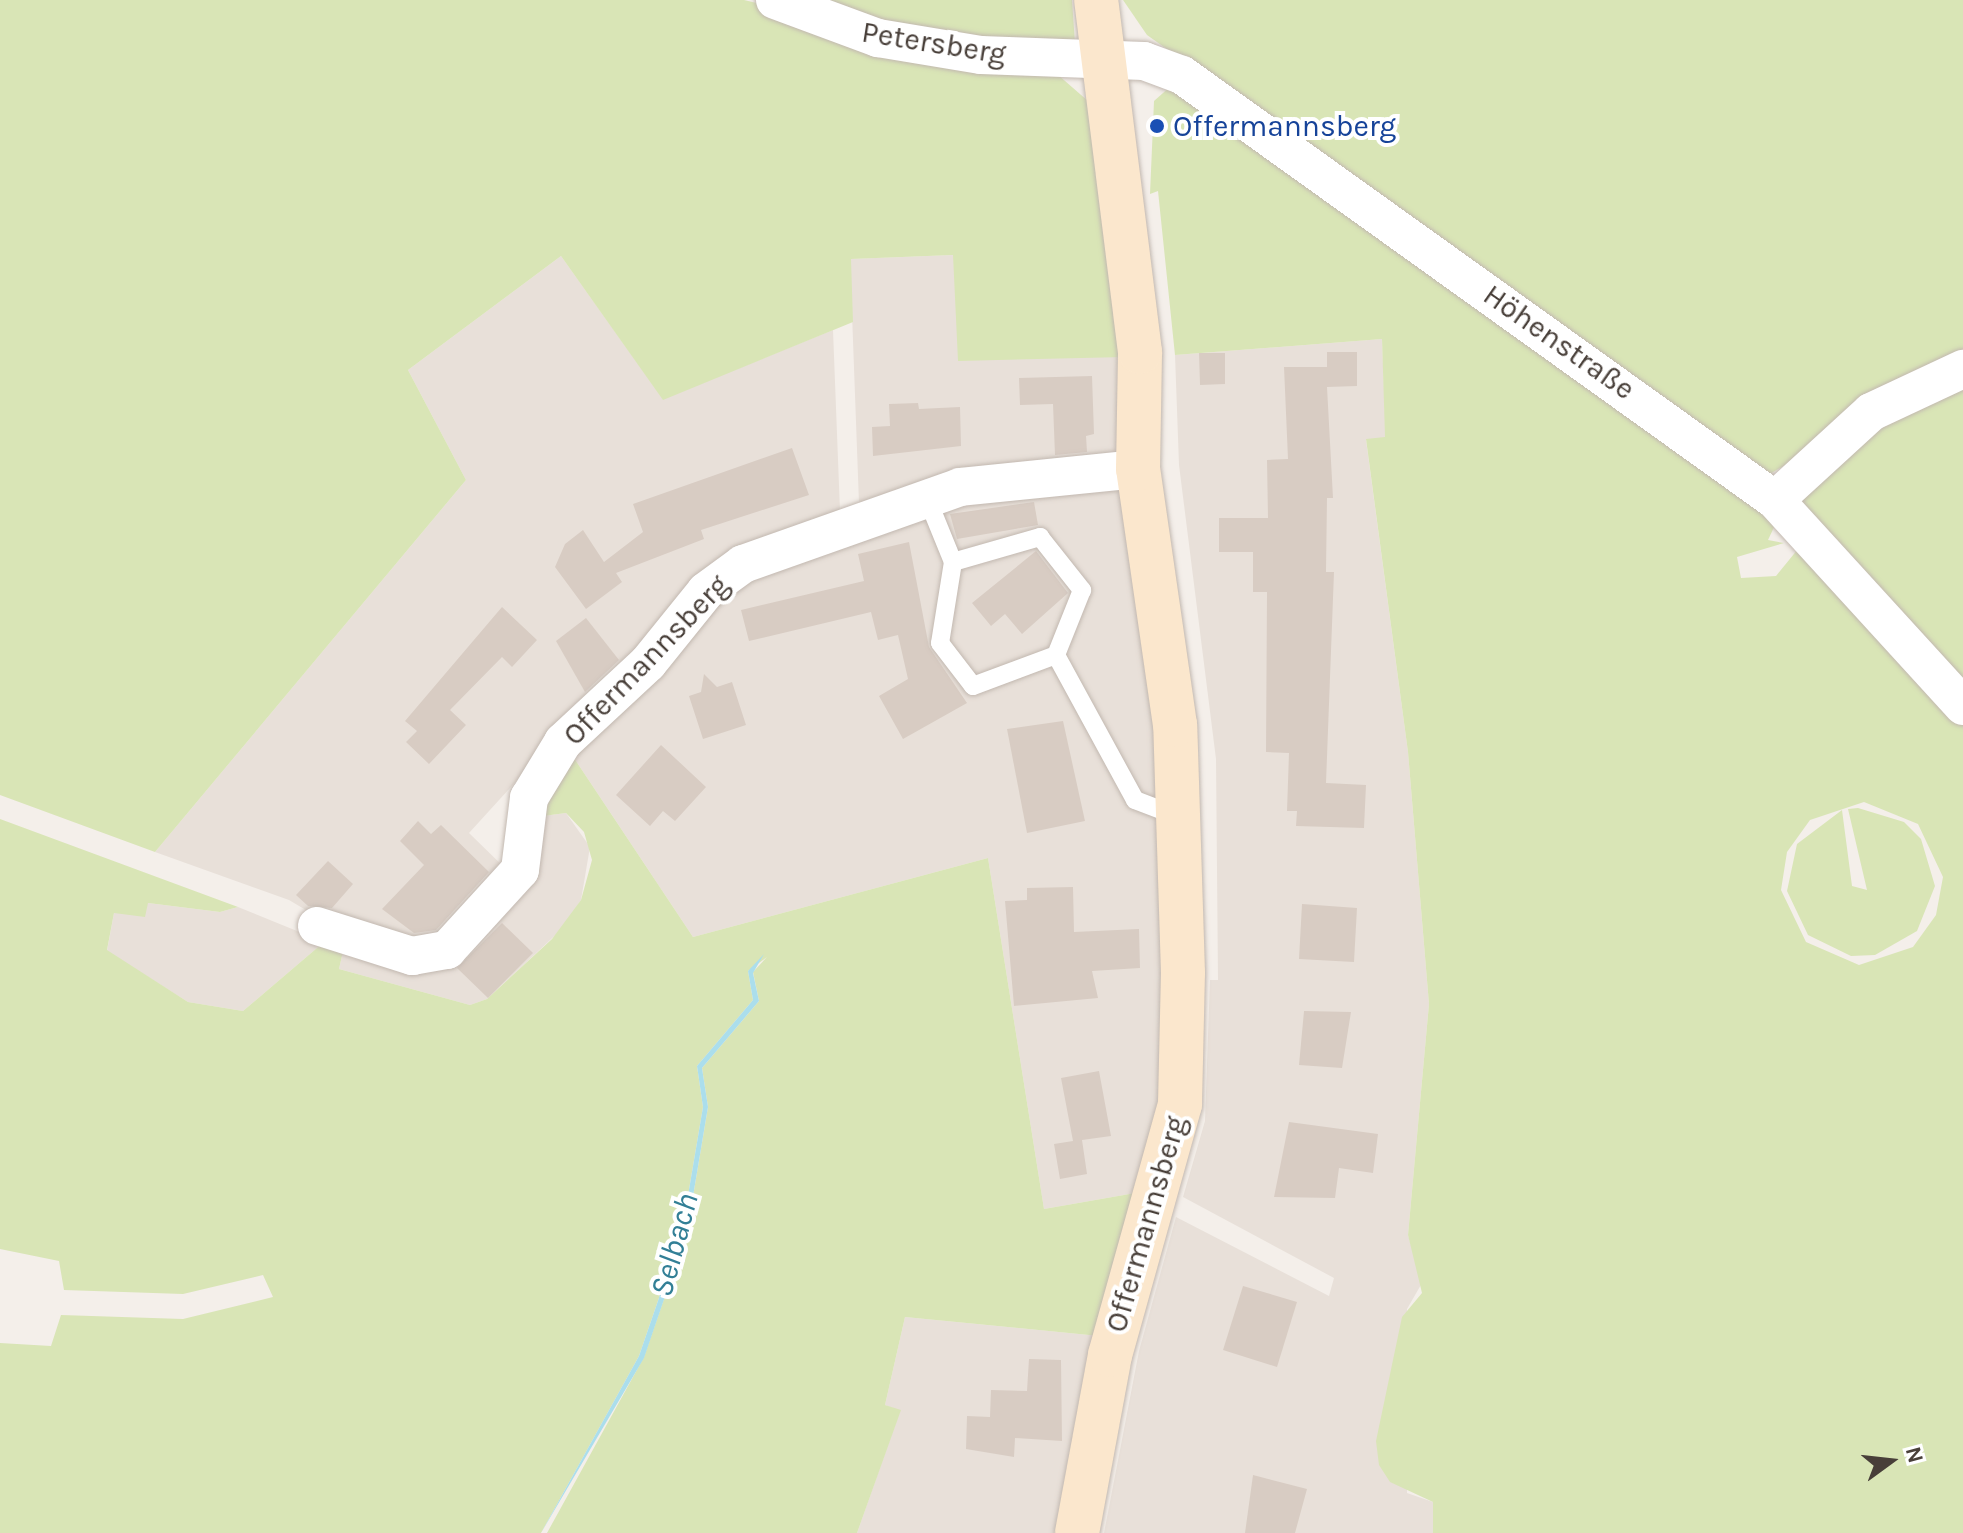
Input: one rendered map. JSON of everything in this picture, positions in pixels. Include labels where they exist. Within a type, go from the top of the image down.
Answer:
[{"type":"street","name":"Petersberg","points":[[775,0],[878,38],[981,55],[1099,59]]},
{"type":"street","name":"Offermannsberg","points":[[1080,1516],[1110,1355],[1180,1104],[1175,725],[1138,469],[1140,352],[1099,59],[1096,0]]},
{"type":"street","name":"Höhenstraße","points":[[1099,59],[1144,61],[1182,75],[1775,500],[1963,706]]},
{"type":"street","points":[[1775,500],[1871,412],[1963,369]]},
{"type":"street","name":"Offermannsberg","points":[[317,926],[412,956],[447,950],[520,870],[529,798],[563,742],[648,663],[706,591],[757,558],[927,498],[1001,481],[1138,469]]},
{"type":"lane","points":[[927,498],[953,562],[940,643],[973,686],[1056,655],[1082,590],[1040,537],[953,562]]},
{"type":"lane","points":[[1056,655],[1135,800],[1177,816]]},
{"type":"shaded area","points":[[954,255],[1125,357],[1122,446],[1112,456],[859,503],[850,259]]},
{"type":"shaded area","points":[[561,256],[663,399],[833,330],[840,511],[591,699],[469,833],[508,871],[430,944],[321,919],[289,900],[155,852],[466,480],[408,370]]},
{"type":"shaded area","points":[[1382,339],[1386,438],[1366,440],[1408,752],[1429,1004],[1408,1235],[1422,1283],[1407,1309],[1407,1493],[1433,1502],[1433,1533],[1104,1533],[1139,1351],[1176,1217],[1329,1296],[1334,1278],[1183,1197],[1205,1121],[1210,980],[1218,980],[1216,759],[1179,465],[1175,355]]},
{"type":"shaded area","points":[[1117,486],[1131,499],[1153,639],[1166,1104],[1141,1192],[1044,1209],[988,858],[693,937],[570,752],[749,574],[943,504]]},
{"type":"shaded area","points":[[566,813],[590,847],[581,900],[563,928],[487,999],[470,1005],[339,969],[344,947],[415,966],[543,816]]},
{"type":"shaded area","points":[[148,903],[220,912],[238,907],[324,942],[243,1011],[188,1002],[107,951],[114,913]]},
{"type":"shaded area","points":[[905,1317],[1099,1336],[1063,1533],[857,1533],[900,1411],[885,1405]]},
{"type":"green space","points":[[0,0],[744,0],[1057,74],[1088,101],[1125,357],[958,361],[953,255],[851,259],[853,322],[663,400],[561,256],[408,370],[466,480],[155,852],[0,795]]},
{"type":"green space","points":[[810,0],[1072,0],[1075,43],[940,35]]},
{"type":"green space","points":[[1123,0],[1963,0],[1963,362],[1768,475],[1147,35]]},
{"type":"green space","points":[[1172,85],[1776,523],[1768,540],[1784,543],[1737,557],[1741,578],[1776,576],[1798,549],[1963,717],[1963,1533],[1433,1533],[1433,1502],[1390,1482],[1379,1465],[1376,1441],[1402,1317],[1422,1293],[1408,1235],[1429,1004],[1408,752],[1366,439],[1385,437],[1382,339],[1175,355],[1158,191],[1150,194],[1154,101]],"holes":[[[1864,802],[1918,824],[1943,877],[1936,915],[1913,947],[1859,965],[1806,942],[1781,890],[1787,852],[1810,820]]]},
{"type":"green space","points":[[1963,386],[1963,694],[1800,504],[1802,493],[1884,421]]},
{"type":"green space","points":[[570,752],[693,937],[988,858],[1044,1209],[1141,1192],[1099,1336],[905,1317],[885,1405],[901,1410],[857,1533],[547,1533],[644,1357],[687,1232],[708,1107],[702,1068],[759,1001],[753,972],[767,957],[748,971],[753,1000],[697,1066],[703,1107],[682,1231],[639,1356],[541,1533],[0,1533],[0,1343],[51,1346],[61,1315],[183,1319],[273,1297],[263,1275],[183,1294],[64,1290],[59,1261],[0,1249],[0,819],[238,907],[220,912],[148,903],[145,917],[114,913],[107,950],[188,1002],[243,1011],[324,942],[344,947],[339,969],[470,1005],[487,999],[552,939],[581,900],[592,860],[584,832],[566,813],[543,816]]},
{"type":"green space","points":[[1858,808],[1904,822],[1921,839],[1935,886],[1917,931],[1875,955],[1851,956],[1808,935],[1787,891],[1797,844],[1842,810],[1852,886],[1867,890],[1848,809]]},
{"type":"water","points":[[764,954],[753,973],[759,1001],[702,1068],[708,1107],[687,1232],[644,1358],[541,1533],[639,1356],[682,1231],[703,1107],[697,1066],[753,1000],[748,971]]},
{"type":"building","points":[[1327,352],[1357,352],[1357,386],[1327,387],[1333,498],[1327,498],[1326,572],[1334,572],[1326,783],[1366,785],[1364,828],[1296,826],[1297,811],[1287,811],[1289,753],[1266,752],[1267,592],[1253,592],[1253,552],[1219,552],[1219,518],[1268,518],[1267,460],[1288,459],[1284,367],[1327,367]]},
{"type":"building","points":[[1199,353],[1225,353],[1225,384],[1200,385]]},
{"type":"building","points":[[1092,376],[1094,434],[1086,436],[1087,452],[1055,455],[1053,404],[1020,405],[1019,378]]},
{"type":"building","points":[[918,403],[919,409],[960,407],[961,446],[873,456],[872,427],[890,426],[889,404]]},
{"type":"building","points":[[792,448],[809,495],[701,530],[704,539],[616,573],[622,582],[586,609],[555,567],[565,544],[583,530],[604,562],[643,532],[633,504]]},
{"type":"building","points":[[1034,502],[1038,525],[957,539],[950,514]]},
{"type":"building","points":[[909,542],[929,647],[967,703],[903,739],[879,696],[908,679],[898,635],[878,640],[871,612],[749,641],[741,610],[864,581],[858,554]]},
{"type":"building","points":[[1036,551],[1068,593],[1022,634],[1005,614],[991,626],[972,603]]},
{"type":"building","points":[[502,607],[537,640],[512,667],[502,657],[450,710],[466,725],[429,764],[406,742],[417,731],[405,721]]},
{"type":"building","points":[[586,618],[619,660],[585,692],[556,641]]},
{"type":"building","points":[[704,674],[717,687],[732,682],[746,725],[703,739],[689,696],[701,692]]},
{"type":"building","points":[[1063,721],[1085,821],[1027,833],[1007,729]]},
{"type":"building","points":[[661,745],[706,787],[675,821],[663,811],[650,826],[616,795]]},
{"type":"building","points":[[418,821],[431,834],[441,825],[489,872],[436,930],[414,933],[382,909],[424,865],[400,841]]},
{"type":"building","points":[[328,861],[353,884],[332,908],[308,906],[296,895]]},
{"type":"building","points":[[1073,887],[1074,932],[1139,929],[1140,968],[1092,971],[1098,998],[1014,1006],[1005,901],[1027,900],[1027,888]]},
{"type":"building","points":[[1302,904],[1357,908],[1354,962],[1299,959]]},
{"type":"building","points":[[502,923],[533,953],[488,998],[457,968]]},
{"type":"building","points":[[1304,1011],[1351,1012],[1342,1068],[1299,1065]]},
{"type":"building","points":[[1099,1071],[1111,1136],[1082,1140],[1087,1174],[1060,1179],[1054,1144],[1073,1141],[1061,1078]]},
{"type":"building","points":[[1289,1122],[1378,1134],[1373,1173],[1339,1168],[1335,1198],[1274,1197]]},
{"type":"building","points":[[1243,1286],[1297,1302],[1277,1367],[1223,1350]]},
{"type":"building","points":[[1029,1359],[1061,1360],[1062,1441],[1015,1438],[1014,1457],[966,1449],[967,1416],[990,1417],[991,1390],[1027,1391]]},
{"type":"building","points":[[1253,1475],[1307,1489],[1295,1533],[1245,1533]]},
{"type":"place","name":"Offermannsberg","points":[[1157,126]]},
{"type":"water label","name":"Selbach","points":[[675,1245]]}]
